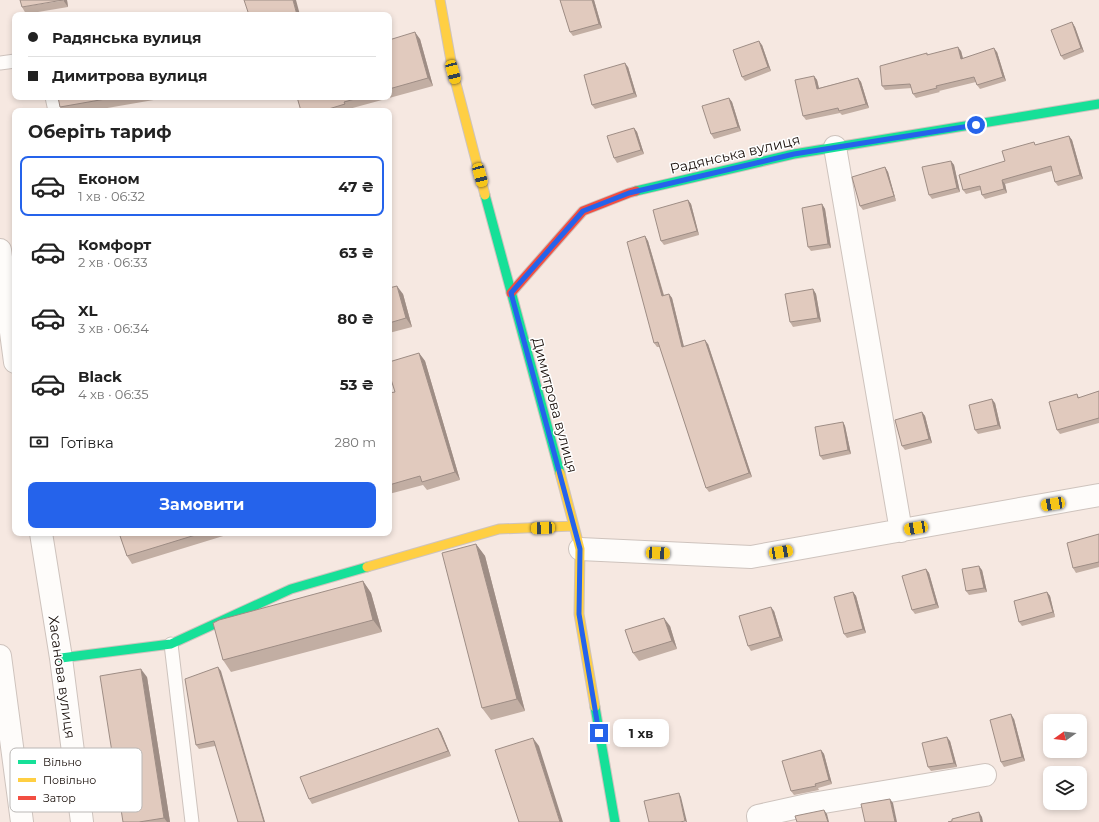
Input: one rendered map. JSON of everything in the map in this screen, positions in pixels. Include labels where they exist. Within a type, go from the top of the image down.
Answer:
[{"type":"street","name":"Димитрова вулиця","points":[[440,0],[453,72],[580,549],[579,614],[615,822]]},
{"type":"street","name":"Радянська вулиця","points":[[511,293],[583,211],[629,193],[794,154],[1099,104]]},
{"type":"street","points":[[835,147],[901,531]]},
{"type":"street","points":[[0,250],[12,340]]},
{"type":"street","points":[[0,365],[12,368]]},
{"type":"street","points":[[580,549],[752,557],[1099,496]]},
{"type":"street","points":[[61,658],[171,644],[291,589],[499,529],[573,526]]},
{"type":"street","name":"Хасанова вулиця","points":[[41,536],[61,658],[73,748]]},
{"type":"street","points":[[1,668],[12,748]]},
{"type":"street","points":[[759,822],[758,816],[812,804],[985,775]]},
{"type":"street","points":[[21,812],[22,822]]},
{"type":"street","name":"Хасанова вулиця","points":[[81,812],[82,822]]},
{"type":"lane","points":[[0,63],[12,61]]},
{"type":"lane","points":[[171,644],[192,822]]},
{"type":"building","points":[[20,0],[63,0],[22,7]]},
{"type":"building","points":[[244,0],[293,0],[296,12],[248,12]]},
{"type":"building","points":[[560,0],[592,0],[599,24],[570,32]]},
{"type":"building","points":[[1072,22],[1081,48],[1061,56],[1051,30]]},
{"type":"building","points":[[415,32],[428,78],[392,88],[392,39]]},
{"type":"building","points":[[759,41],[768,67],[742,77],[733,50]]},
{"type":"building","points":[[958,47],[961,59],[994,48],[1003,77],[977,85],[974,77],[936,86],[937,88],[913,94],[910,84],[882,86],[880,66],[927,53],[927,55]]},
{"type":"building","points":[[625,63],[634,93],[592,105],[584,75]]},
{"type":"building","points":[[814,76],[817,89],[858,78],[866,104],[839,111],[838,108],[803,116],[795,80]]},
{"type":"building","points":[[729,98],[738,127],[711,134],[702,106]]},
{"type":"building","points":[[59,100],[100,100],[60,107]]},
{"type":"building","points":[[298,100],[351,100],[344,102],[345,104],[332,108],[300,108]]},
{"type":"building","points":[[634,128],[641,150],[614,158],[607,136]]},
{"type":"building","points":[[1069,136],[1080,175],[1055,182],[1051,166],[1002,180],[1004,189],[982,195],[980,186],[963,190],[959,175],[1005,161],[1002,151],[1034,142],[1035,145]]},
{"type":"building","points":[[951,161],[957,188],[929,195],[922,167]]},
{"type":"building","points":[[885,167],[894,196],[860,206],[852,177]]},
{"type":"building","points":[[688,200],[697,231],[661,241],[653,210]]},
{"type":"building","points":[[822,204],[828,244],[808,247],[802,208]]},
{"type":"building","points":[[645,236],[662,296],[669,294],[682,347],[705,340],[749,473],[706,488],[658,342],[654,343],[627,242]]},
{"type":"building","points":[[397,286],[406,318],[392,322],[392,287]]},
{"type":"building","points":[[813,289],[818,318],[790,322],[785,294]]},
{"type":"building","points":[[419,353],[455,472],[422,482],[420,476],[392,484],[392,392],[395,392],[392,382],[392,361]]},
{"type":"building","points":[[1099,391],[1099,418],[1057,430],[1049,402],[1077,394],[1078,398]]},
{"type":"building","points":[[992,399],[998,425],[975,430],[969,405]]},
{"type":"building","points":[[922,412],[929,439],[902,446],[895,420]]},
{"type":"building","points":[[843,422],[848,450],[820,456],[815,427]]},
{"type":"building","points":[[1099,534],[1099,562],[1073,568],[1067,543]]},
{"type":"building","points":[[120,536],[192,536],[127,556]]},
{"type":"building","points":[[476,544],[517,699],[482,708],[442,553]]},
{"type":"building","points":[[979,566],[984,588],[966,591],[962,569]]},
{"type":"building","points":[[926,569],[936,604],[912,610],[902,576]]},
{"type":"building","points":[[363,581],[373,620],[223,660],[213,623],[219,620]]},
{"type":"building","points":[[853,592],[863,629],[844,634],[834,597]]},
{"type":"building","points":[[1047,592],[1053,612],[1019,622],[1014,601]]},
{"type":"building","points":[[771,607],[780,637],[748,646],[739,616]]},
{"type":"building","points":[[664,618],[672,641],[633,653],[625,630]]},
{"type":"building","points":[[218,667],[264,822],[238,822],[214,741],[196,745],[185,679]]},
{"type":"building","points":[[141,669],[164,818],[139,822],[123,822],[121,812],[142,812],[142,748],[111,748],[100,676]]},
{"type":"building","points":[[1011,714],[1022,757],[1001,762],[990,720]]},
{"type":"building","points":[[438,728],[448,751],[309,799],[300,777]]},
{"type":"building","points":[[947,737],[954,763],[928,767],[922,743]]},
{"type":"building","points":[[533,738],[560,822],[519,822],[495,750]]},
{"type":"building","points":[[821,750],[829,780],[815,784],[816,786],[791,791],[782,761]]},
{"type":"building","points":[[679,793],[685,821],[649,822],[644,801]]},
{"type":"building","points":[[890,799],[895,822],[865,822],[861,804]]},
{"type":"building","points":[[824,810],[828,822],[797,822],[795,816]]},
{"type":"building","points":[[979,812],[981,822],[948,822],[952,821],[952,819]]},
{"type":"traffic: fast","points":[[636,191],[794,154],[1099,104]]},
{"type":"traffic: fast","points":[[485,195],[560,473]]},
{"type":"traffic: fast","points":[[61,658],[171,644],[291,589],[367,567]]},
{"type":"traffic: fast","points":[[595,707],[615,822]]},
{"type":"traffic: slow","points":[[440,0],[453,72],[485,195]]},
{"type":"traffic: slow","points":[[560,473],[580,549],[579,614],[595,707]]},
{"type":"traffic: slow","points":[[367,567],[499,529],[573,526]]},
{"type":"traffic: jam","points":[[511,293],[583,211],[636,191]]},
{"type":"route","points":[[599,733],[579,614],[580,549],[511,293],[583,211],[629,193],[794,154],[976,125]]}]
